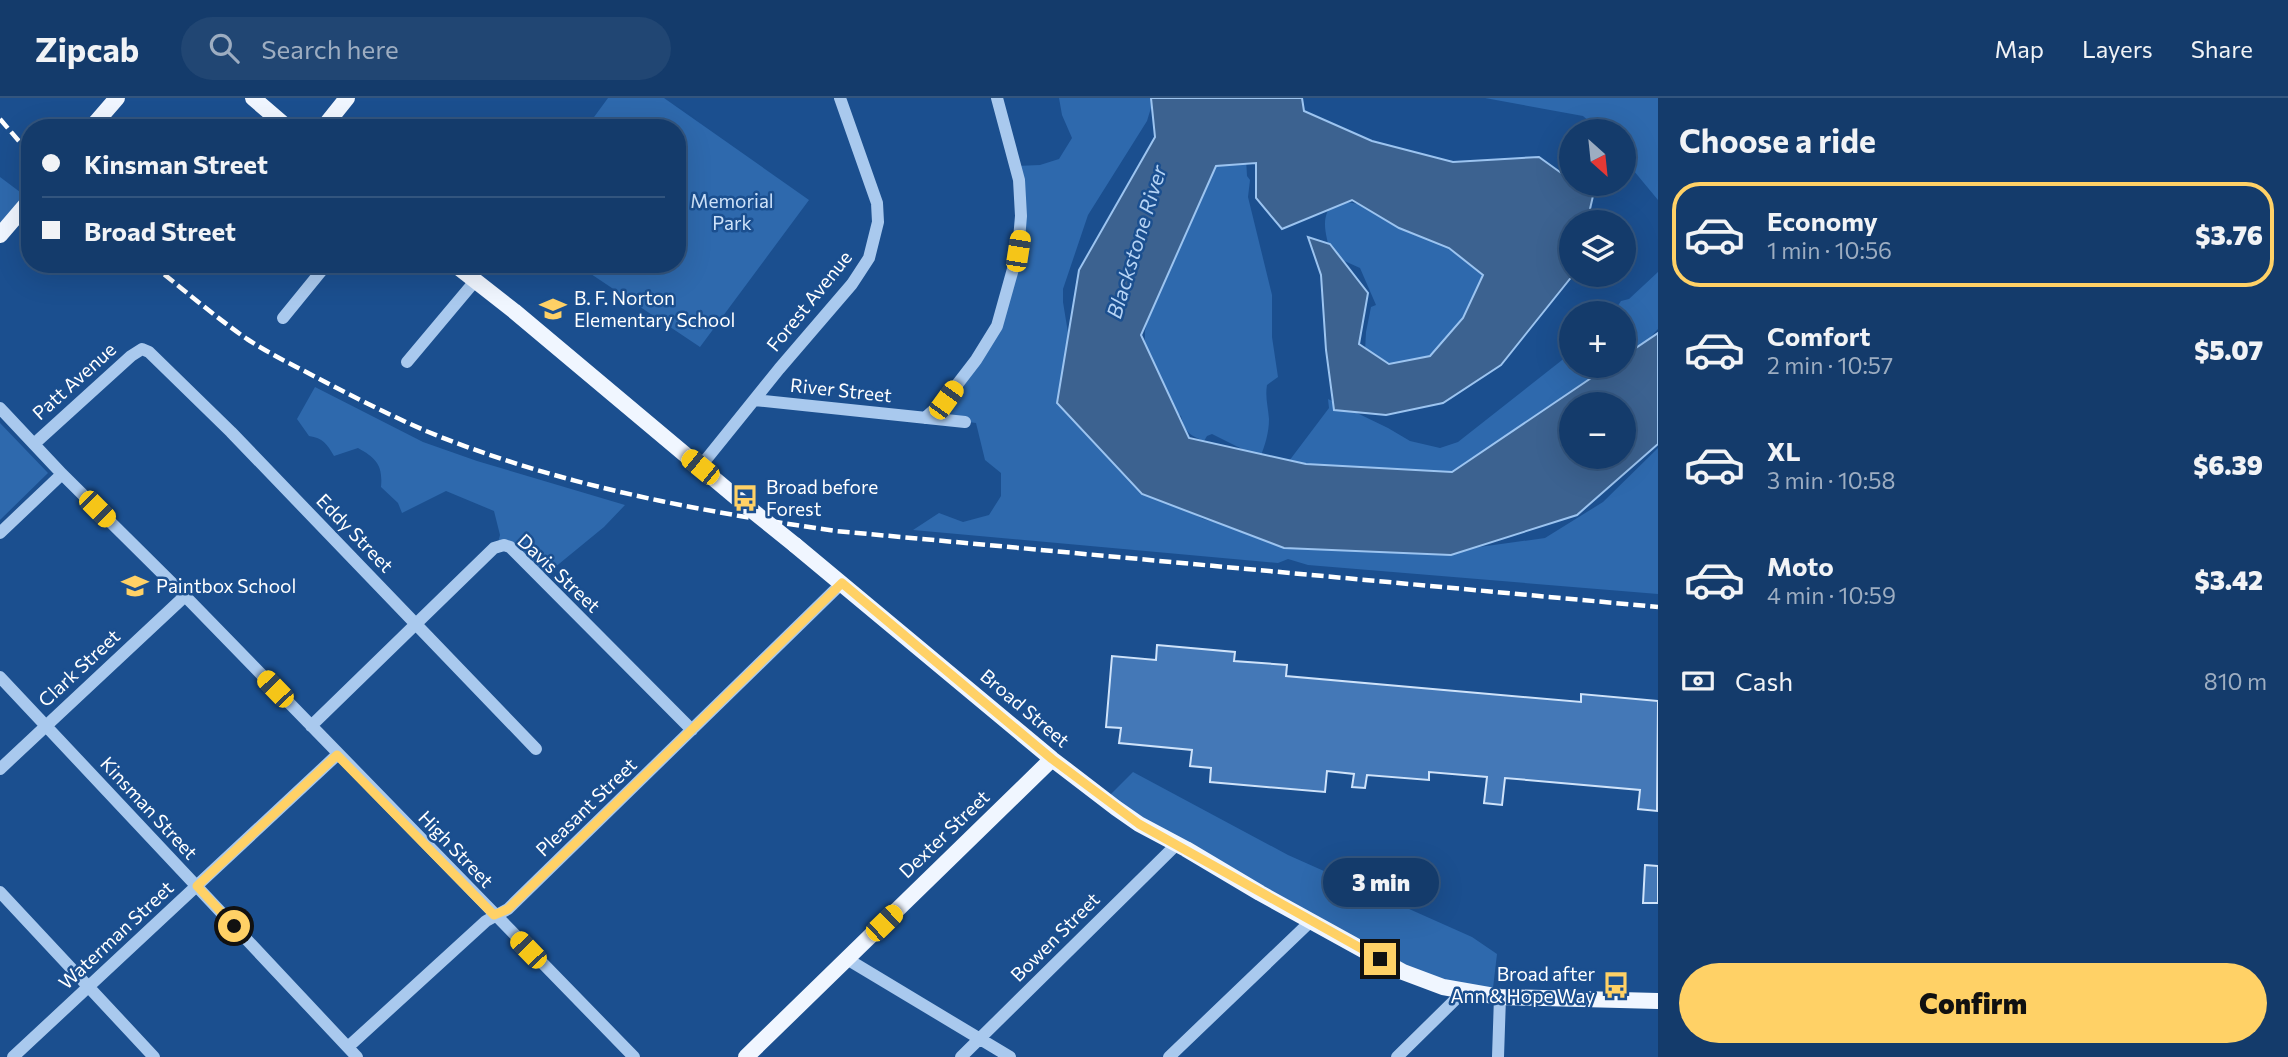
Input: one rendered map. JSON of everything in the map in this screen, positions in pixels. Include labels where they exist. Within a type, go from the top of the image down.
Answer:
[{"type":"main road","points":[[99,119],[117,98]]},
{"type":"main road","points":[[253,98],[278,119]]},
{"type":"main road","points":[[330,119],[347,98]]},
{"type":"main road","points":[[0,235],[21,210]]},
{"type":"main road","name":"Broad Street","points":[[465,273],[1052,759],[1139,824],[1403,972],[1434,985],[1462,992],[1500,996],[1658,1001]]},
{"type":"main road","name":"Dexter Street","points":[[746,1057],[1052,759]]},
{"type":"street","name":"Forest Avenue","points":[[700,467],[864,269],[874,245],[878,213],[875,196],[840,98]]},
{"type":"street","points":[[925,418],[946,400],[997,326],[1018,251],[1021,216],[1019,180],[997,98]]},
{"type":"street","points":[[284,318],[320,273]]},
{"type":"street","points":[[407,362],[475,281]]},
{"type":"street","name":"Patt Avenue","points":[[34,444],[142,349]]},
{"type":"street","name":"Eddy Street","points":[[142,349],[156,357],[223,424],[536,749]]},
{"type":"street","name":"River Street","points":[[754,400],[965,422]]},
{"type":"street","name":"High Street","points":[[0,408],[634,1057]]},
{"type":"street","points":[[0,533],[62,474]]},
{"type":"street","name":"Davis Street","points":[[311,726],[494,548],[504,545],[510,547],[692,730]]},
{"type":"street","name":"Pleasant Street","points":[[353,1052],[494,915],[508,909],[842,583]]},
{"type":"street","name":"Clark Street","points":[[0,769],[185,596]]},
{"type":"street","name":"Kinsman Street","points":[[0,677],[353,1052]]},
{"type":"street","name":"Waterman Street","points":[[13,1057],[337,755]]},
{"type":"street","name":"Bowen Street","points":[[961,1057],[1177,844]]},
{"type":"street","points":[[0,892],[154,1057]]},
{"type":"street","points":[[1169,1057],[1311,921]]},
{"type":"street","points":[[847,959],[1010,1057]]},
{"type":"street","points":[[1397,1057],[1462,992]]},
{"type":"street","points":[[1498,1057],[1500,996]]},
{"type":"green space","name":"Memorial Park","points":[[608,98],[664,98],[809,200],[700,347],[591,274],[686,273],[686,119],[593,119]]},
{"type":"green space","points":[[1059,98],[1154,98],[1147,121],[1088,215],[1063,289],[1080,407],[1101,450],[1122,472],[1159,496],[1203,519],[1255,533],[1458,550],[1545,538],[1603,502],[1658,448],[1658,594],[1308,565],[1288,559],[1278,563],[913,530],[939,513],[963,522],[989,515],[1001,496],[1001,473],[985,460],[976,423],[934,417],[995,325],[1018,242],[1015,166],[1040,165],[1059,159],[1072,138],[1062,115]]},
{"type":"green space","points":[[1485,98],[1658,98],[1658,200],[1636,173],[1636,119],[1586,119],[1583,116]]},
{"type":"green space","points":[[1245,140],[1247,176],[1250,180],[1248,197],[1272,295],[1272,337],[1278,377],[1267,385],[1269,424],[1260,458],[1212,434],[1204,441],[1191,435],[1181,416],[1172,410],[1144,372],[1145,331],[1161,262],[1216,161]]},
{"type":"green space","points":[[0,177],[21,193],[21,206],[0,231]]},
{"type":"green space","points":[[1337,200],[1363,205],[1398,223],[1416,236],[1457,239],[1487,273],[1483,292],[1449,339],[1423,359],[1399,365],[1365,351],[1371,307],[1376,305],[1360,268],[1331,255],[1325,218]]},
{"type":"green space","points":[[1658,272],[1658,329],[1636,352],[1636,301],[1621,301],[1629,299]]},
{"type":"green space","points":[[1559,362],[1559,378],[1607,378],[1588,392],[1559,392],[1559,413],[1467,479],[1283,469],[1329,408],[1328,399],[1410,441],[1440,448],[1458,442]]},
{"type":"green space","points":[[315,387],[423,442],[625,505],[604,527],[543,577],[498,543],[500,535],[494,511],[446,491],[402,513],[398,503],[381,487],[381,473],[377,463],[369,455],[358,448],[334,456],[324,442],[309,436],[297,419]]},
{"type":"green space","points":[[0,423],[48,473],[0,520]]},
{"type":"green space","points":[[1133,772],[1288,855],[1472,937],[1497,954],[1493,988],[1457,985],[1408,967],[1173,838],[1110,795]]},
{"type":"water","name":"Blackstone River","points":[[1151,98],[1302,98],[1304,111],[1372,141],[1453,162],[1539,157],[1559,171],[1559,196],[1593,196],[1590,210],[1559,210],[1559,287],[1563,287],[1501,365],[1443,403],[1386,415],[1334,410],[1326,350],[1321,275],[1308,237],[1330,244],[1368,293],[1359,344],[1389,364],[1430,356],[1463,318],[1483,275],[1449,248],[1399,228],[1352,200],[1282,229],[1256,198],[1256,163],[1216,166],[1141,335],[1189,438],[1306,464],[1452,472],[1559,400],[1559,469],[1629,469],[1577,515],[1451,555],[1284,548],[1142,494],[1057,403],[1079,270],[1155,137]]},
{"type":"water","points":[[1658,333],[1658,444],[1636,463],[1636,392],[1570,392],[1591,378],[1636,378],[1636,348]]},
{"type":"building","points":[[1157,645],[1235,652],[1234,661],[1287,665],[1286,676],[1581,702],[1581,694],[1658,701],[1657,811],[1638,809],[1640,790],[1505,778],[1502,805],[1484,803],[1487,777],[1429,772],[1429,780],[1367,775],[1365,788],[1352,787],[1354,774],[1327,771],[1325,792],[1210,782],[1211,768],[1190,766],[1192,750],[1119,743],[1121,728],[1106,727],[1112,656],[1156,660]]},
{"type":"building","points":[[1645,865],[1658,866],[1658,903],[1643,903]]},
{"type":"railway","points":[[0,119],[21,144]]},
{"type":"railway","points":[[162,273],[247,339],[390,415],[526,467],[628,494],[732,515],[836,531],[1658,607]]},
{"type":"place","name":"B. F. Norton Elementary School","points":[[553,309]]},
{"type":"place","name":"Broad before Forest","points":[[745,498]]},
{"type":"place","name":"Paintbox School","points":[[135,586]]},
{"type":"place","name":"Broad after Ann & Hope Way","points":[[1616,985]]},
{"type":"route","points":[[234,926],[197,886],[337,755],[494,915],[508,909],[842,583],[1097,795],[1139,824],[1380,959]]}]
